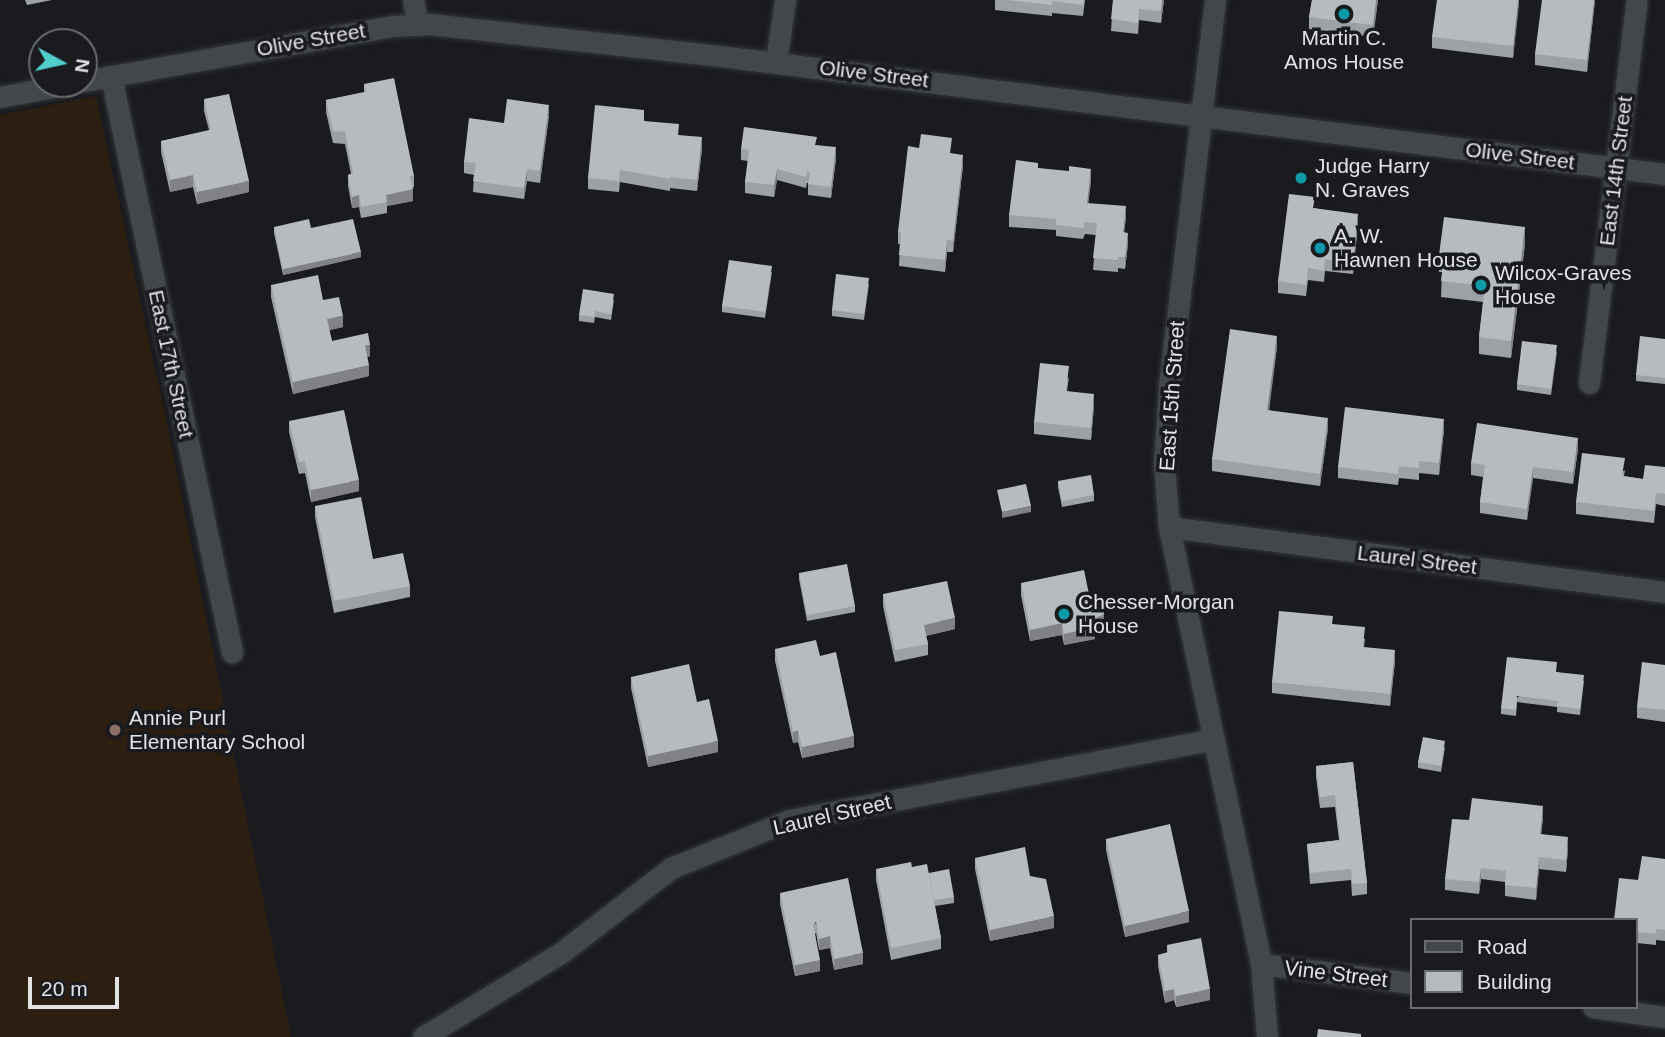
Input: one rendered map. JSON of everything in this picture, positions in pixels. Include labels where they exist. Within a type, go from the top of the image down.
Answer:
[{"type":"street","points":[[413,0],[418,24]]},
{"type":"street","points":[[776,62],[785,0]]},
{"type":"street","name":"East 15th Street","points":[[1215,0],[1169,387],[1164,464],[1169,527],[1261,964],[1266,1037]]},
{"type":"street","name":"East 14th Street","points":[[1589,383],[1637,0]]},
{"type":"street","name":"Olive Street","points":[[98,78],[418,24],[510,30],[1201,114],[1665,174]]},
{"type":"street","name":"East 17th Street","points":[[111,76],[232,652]]},
{"type":"street","points":[[0,97],[28,92]]},
{"type":"street","name":"Laurel Street","points":[[1169,527],[1665,592]]},
{"type":"street","name":"Laurel Street","points":[[423,1037],[562,952],[671,868],[790,820],[1212,740]]},
{"type":"street","name":"Vine Street","points":[[1261,964],[1410,983]]},
{"type":"street","points":[[1607,1009],[1665,1017]]},
{"type":"shaded area","name":"Annie Purl Elementary School","points":[[96,98],[167,423],[291,1037],[0,1037],[0,115]]},
{"type":"building","points":[[1008,0],[1084,0],[1083,5],[1052,1],[1052,5]]},
{"type":"building","points":[[1113,0],[1162,0],[1161,11],[1139,9],[1138,23],[1111,19]]},
{"type":"building","name":"Martin C. Amos House","points":[[1312,0],[1376,0],[1373,25],[1309,17]]},
{"type":"building","points":[[1437,0],[1518,0],[1513,46],[1432,37]]},
{"type":"building","points":[[1542,0],[1594,0],[1587,60],[1535,54]]},
{"type":"building","points":[[394,78],[414,176],[410,176],[413,189],[386,195],[387,202],[361,207],[359,195],[352,197],[348,175],[353,173],[345,132],[333,131],[326,100],[366,92],[364,84]]},
{"type":"building","points":[[229,94],[249,181],[197,192],[193,175],[170,180],[161,141],[211,130],[204,99]]},
{"type":"building","points":[[507,99],[549,105],[540,171],[527,169],[524,188],[473,181],[476,163],[464,162],[469,118],[504,123]]},
{"type":"building","points":[[595,105],[644,110],[644,121],[679,124],[678,135],[702,137],[697,180],[670,179],[620,170],[619,181],[588,178]]},
{"type":"building","points":[[744,127],[817,137],[815,145],[836,147],[831,187],[808,184],[810,172],[807,172],[806,177],[777,169],[774,185],[745,182],[749,150],[741,149]]},
{"type":"building","points":[[921,134],[952,138],[950,153],[963,155],[953,241],[947,240],[945,260],[899,255],[901,232],[898,232],[908,146],[919,148]]},
{"type":"building","points":[[1016,160],[1038,163],[1038,168],[1069,171],[1069,166],[1091,169],[1087,203],[1126,206],[1123,232],[1128,233],[1125,257],[1118,257],[1118,260],[1093,258],[1097,223],[1085,222],[1083,228],[1056,225],[1056,219],[1009,215]]},
{"type":"building","name":"A. W. Hawnen House","points":[[1289,194],[1315,197],[1313,208],[1358,214],[1353,263],[1325,259],[1324,271],[1308,268],[1306,285],[1278,281]]},
{"type":"building","name":"Wilcox-Graves House","points":[[1444,217],[1525,227],[1511,341],[1479,337],[1485,286],[1441,281],[1444,256],[1439,255]]},
{"type":"building","points":[[309,219],[311,228],[353,219],[361,252],[283,269],[274,227]]},
{"type":"building","points":[[729,260],[772,266],[765,312],[722,306]]},
{"type":"building","points":[[836,274],[869,278],[864,314],[832,310]]},
{"type":"building","points":[[318,275],[323,300],[339,297],[343,316],[327,319],[332,341],[368,333],[370,345],[365,346],[369,365],[293,382],[271,285]]},
{"type":"building","points":[[583,289],[614,294],[611,314],[595,311],[594,317],[579,315]]},
{"type":"building","points":[[1230,329],[1277,336],[1267,410],[1328,418],[1320,474],[1212,459]]},
{"type":"building","points":[[1640,336],[1665,339],[1665,378],[1636,375]]},
{"type":"building","points":[[1522,341],[1557,345],[1551,389],[1517,384]]},
{"type":"building","points":[[1040,363],[1069,366],[1066,391],[1094,394],[1091,428],[1034,422]]},
{"type":"building","points":[[1345,407],[1444,419],[1439,463],[1419,461],[1419,468],[1399,466],[1398,474],[1338,467]]},
{"type":"building","points":[[344,410],[359,480],[311,490],[305,461],[299,462],[289,421]]},
{"type":"building","points":[[1477,423],[1578,438],[1573,472],[1533,467],[1527,509],[1480,502],[1485,465],[1471,463]]},
{"type":"building","points":[[1582,453],[1625,458],[1622,476],[1643,479],[1645,465],[1665,467],[1665,494],[1656,493],[1654,511],[1576,502]]},
{"type":"building","points":[[1091,475],[1094,495],[1062,501],[1058,481]]},
{"type":"building","points":[[1026,484],[1031,506],[1002,512],[997,490]]},
{"type":"building","points":[[361,497],[373,559],[403,553],[410,586],[334,601],[315,506]]},
{"type":"building","points":[[847,564],[855,606],[807,615],[799,573]]},
{"type":"building","name":"Chesser-Morgan House","points":[[1084,570],[1090,599],[1098,598],[1104,605],[1104,614],[1094,619],[1095,627],[1064,634],[1062,623],[1030,630],[1021,583]]},
{"type":"building","points":[[947,581],[955,618],[924,625],[928,644],[895,650],[883,594]]},
{"type":"building","points":[[1279,611],[1333,616],[1332,624],[1365,627],[1363,647],[1395,650],[1390,694],[1272,682]]},
{"type":"building","points":[[816,640],[820,656],[836,652],[854,736],[802,747],[798,730],[793,732],[775,649]]},
{"type":"building","points":[[1507,657],[1557,662],[1556,672],[1584,675],[1580,709],[1557,706],[1558,701],[1517,696],[1516,710],[1501,708]]},
{"type":"building","points":[[1642,662],[1665,665],[1665,710],[1637,707]]},
{"type":"building","points":[[689,664],[697,702],[709,699],[718,741],[648,756],[631,677]]},
{"type":"building","points":[[1423,737],[1445,741],[1441,766],[1418,762]]},
{"type":"building","points":[[1353,762],[1367,883],[1352,884],[1351,869],[1310,873],[1307,844],[1340,840],[1335,795],[1320,797],[1316,766]]},
{"type":"building","points":[[1472,798],[1543,806],[1540,834],[1568,837],[1566,860],[1539,857],[1536,888],[1505,885],[1506,871],[1481,868],[1479,882],[1445,879],[1452,819],[1469,820]]},
{"type":"building","points":[[1170,824],[1189,911],[1125,926],[1106,839]]},
{"type":"building","points":[[1025,847],[1030,876],[1046,879],[1054,916],[990,930],[975,858]]},
{"type":"building","points":[[1642,856],[1665,859],[1665,930],[1656,929],[1656,934],[1637,932],[1637,918],[1614,918],[1619,878],[1638,880]]},
{"type":"building","points":[[911,862],[912,867],[927,864],[941,938],[891,948],[876,869]]},
{"type":"building","points":[[949,869],[954,897],[934,900],[929,873]]},
{"type":"building","points":[[848,878],[863,953],[834,959],[830,936],[819,939],[816,922],[813,924],[820,960],[795,965],[780,893]]},
{"type":"building","points":[[1201,938],[1210,989],[1176,996],[1174,989],[1165,991],[1158,955],[1168,952],[1167,945]]},
{"type":"building","points":[[1318,1029],[1361,1034],[1361,1037],[1317,1037]]},
{"type":"place","name":"Martin C. Amos House","points":[[1344,14]]},
{"type":"place","name":"Judge Harry N. Graves","points":[[1301,178]]},
{"type":"place","name":"A. W. Hawnen House","points":[[1320,248]]},
{"type":"place","name":"Wilcox-Graves House","points":[[1481,285]]},
{"type":"place","name":"Chesser-Morgan House","points":[[1064,614]]},
{"type":"place","name":"Annie Purl Elementary School","points":[[115,730]]}]
